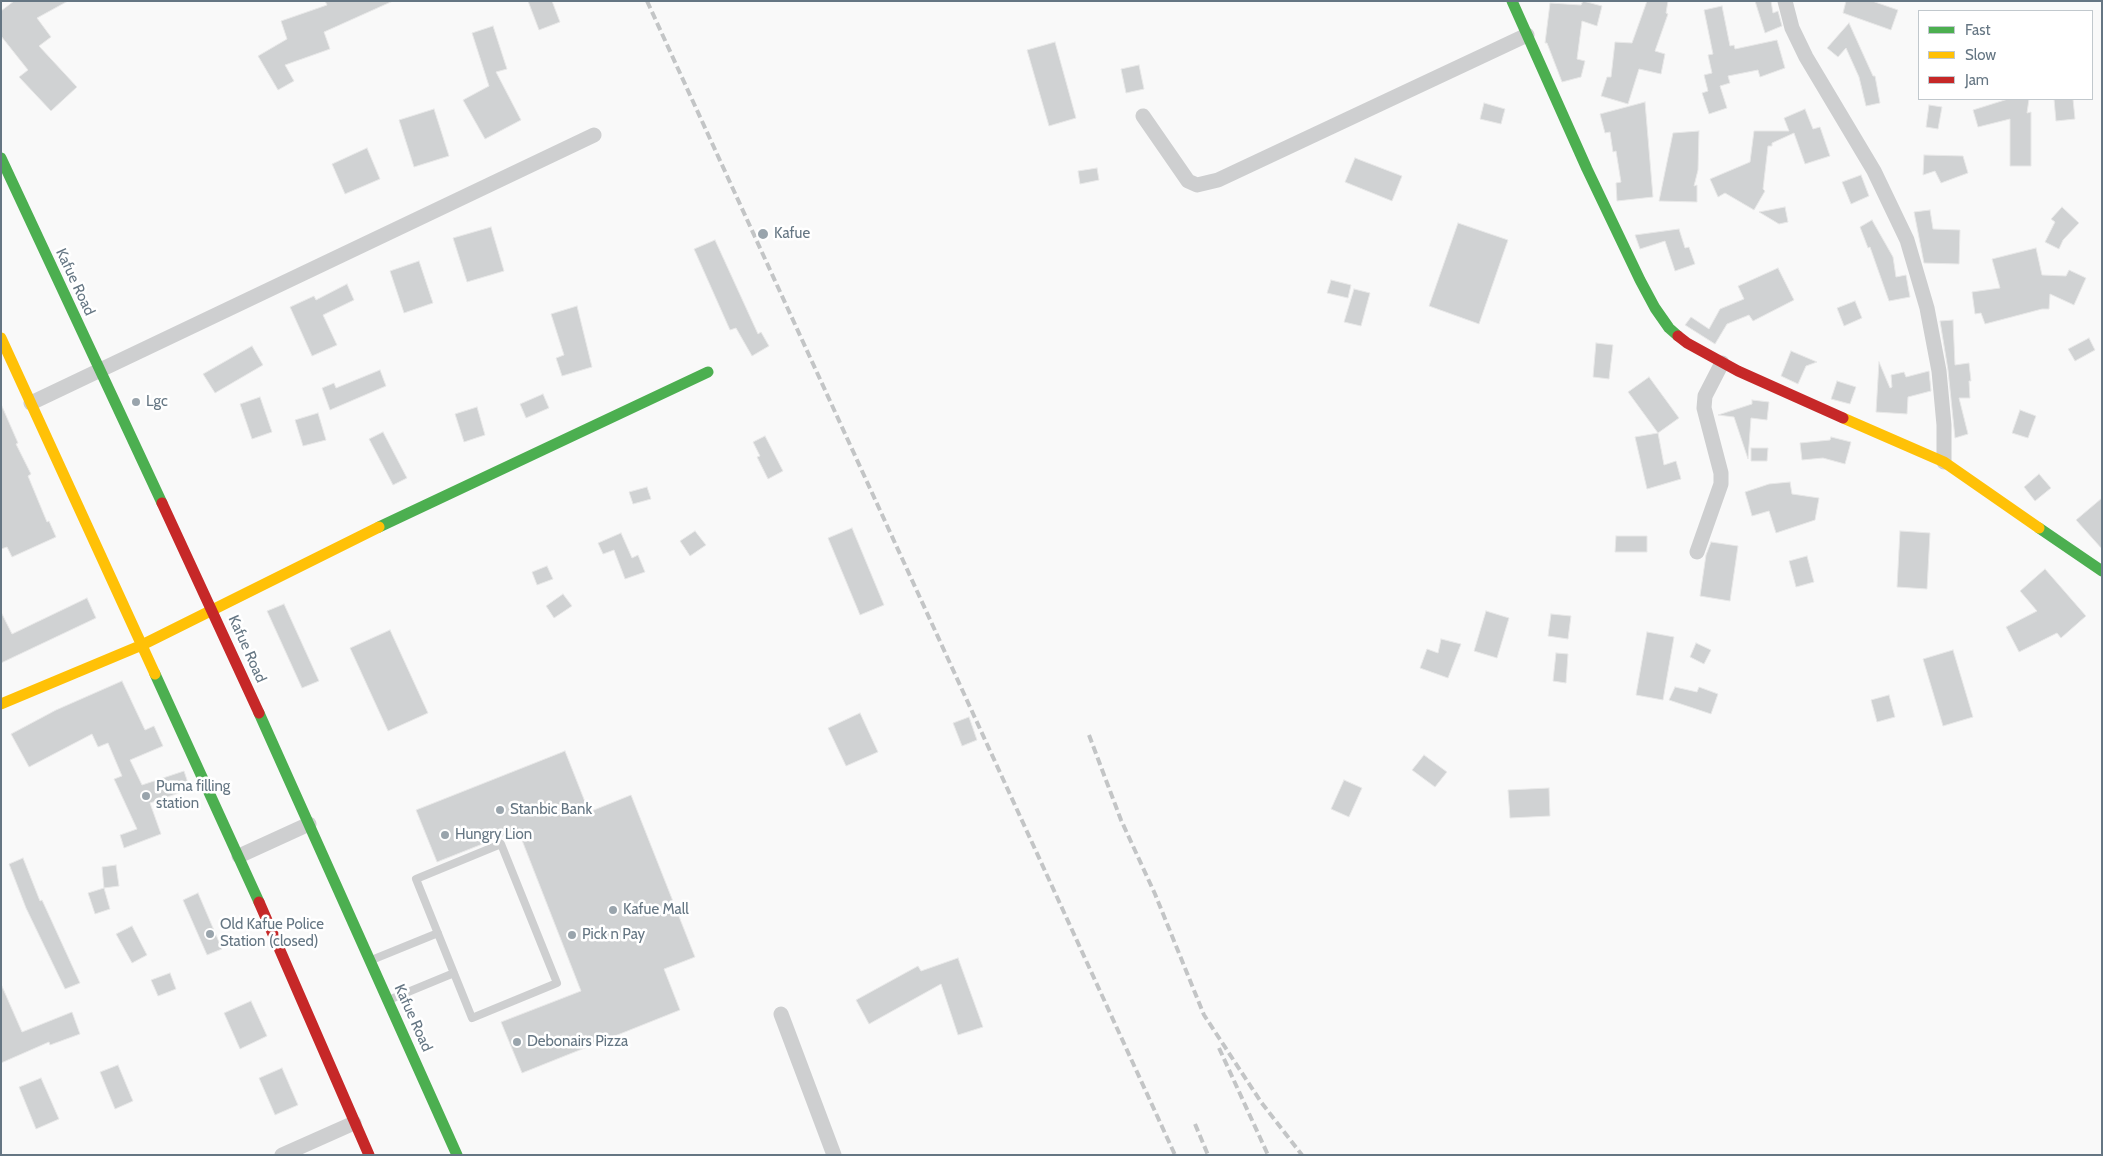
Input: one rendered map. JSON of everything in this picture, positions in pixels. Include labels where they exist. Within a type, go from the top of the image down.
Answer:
[{"type":"main road","points":[[1512,1],[1587,169],[1655,308],[1670,328],[1687,343],[1722,363],[1843,420],[1944,462],[2102,571]]},
{"type":"main road","name":"Kafue Road","points":[[1,158],[99,371],[213,611],[458,1155]]},
{"type":"main road","points":[[1,338],[239,856],[369,1155]]},
{"type":"main road","points":[[1,704],[142,645],[465,486],[708,372]]},
{"type":"street","points":[[1785,1],[1792,28],[1806,57],[1874,171],[1907,240],[1927,308],[1940,371],[1944,425],[1944,462]]},
{"type":"street","points":[[1143,116],[1188,181],[1197,185],[1218,180],[1527,35]]},
{"type":"street","points":[[31,403],[594,135]]},
{"type":"street","points":[[1697,552],[1721,484],[1721,473],[1704,408],[1705,396],[1722,363]]},
{"type":"street","points":[[239,856],[309,824]]},
{"type":"street","points":[[781,1014],[834,1155]]},
{"type":"street","points":[[282,1155],[354,1122]]},
{"type":"lane","points":[[502,844],[557,983],[472,1018],[454,973],[416,879],[502,844]]},
{"type":"lane","points":[[370,960],[438,933]]},
{"type":"lane","points":[[388,1000],[454,973]]},
{"type":"building","points":[[14,1],[68,1],[37,18],[51,37],[39,46],[77,87],[51,111],[19,77],[28,70],[1,36],[1,11]]},
{"type":"building","points":[[325,1],[393,1],[324,32],[330,49],[285,65],[294,81],[278,90],[258,56],[287,39],[281,21],[327,5]]},
{"type":"building","points":[[528,1],[552,1],[560,22],[539,30]]},
{"type":"building","points":[[1583,1],[1602,6],[1597,26],[1582,21],[1577,59],[1585,61],[1581,77],[1562,82],[1547,43],[1545,43],[1550,3],[1581,5]]},
{"type":"building","points":[[1647,1],[1668,1],[1666,13],[1668,14],[1655,51],[1665,54],[1661,74],[1639,69],[1628,104],[1601,96],[1607,77],[1611,77],[1615,42],[1632,43]]},
{"type":"building","points":[[1755,1],[1771,1],[1773,13],[1778,11],[1782,26],[1765,33]]},
{"type":"building","points":[[1846,1],[1872,1],[1898,10],[1891,30],[1843,13]]},
{"type":"building","points":[[1722,6],[1730,46],[1734,45],[1735,49],[1777,40],[1785,68],[1760,77],[1758,70],[1728,76],[1730,83],[1720,86],[1727,108],[1709,114],[1702,93],[1708,91],[1704,75],[1712,73],[1708,55],[1713,54],[1704,10]]},
{"type":"building","points":[[1849,23],[1873,76],[1875,76],[1880,103],[1866,106],[1859,77],[1846,48],[1838,57],[1827,48]]},
{"type":"building","points":[[493,26],[507,69],[496,72],[521,120],[485,139],[463,100],[489,86],[472,33]]},
{"type":"building","points":[[1055,42],[1076,118],[1049,126],[1027,50]]},
{"type":"building","points":[[1139,65],[1144,89],[1126,93],[1121,69]]},
{"type":"building","points":[[2005,100],[2029,100],[2027,113],[2031,112],[2031,166],[2010,166],[2010,119],[1978,127],[1973,110]]},
{"type":"building","points":[[2054,100],[2073,100],[2075,119],[2056,121]]},
{"type":"building","points":[[1645,102],[1653,197],[1617,201],[1616,183],[1621,182],[1616,151],[1613,152],[1610,132],[1605,133],[1600,114]]},
{"type":"building","points":[[1484,103],[1505,109],[1501,124],[1480,119]]},
{"type":"building","points":[[1929,105],[1942,107],[1938,129],[1926,127]]},
{"type":"building","points":[[434,109],[449,156],[414,167],[399,120]]},
{"type":"building","points":[[1805,109],[1813,129],[1820,127],[1830,156],[1805,164],[1794,133],[1772,143],[1772,146],[1768,146],[1763,189],[1765,191],[1754,210],[1725,193],[1718,197],[1710,179],[1750,162],[1754,131],[1789,131],[1784,118]]},
{"type":"building","points":[[1699,131],[1698,170],[1694,186],[1697,185],[1697,202],[1659,201],[1673,133]]},
{"type":"building","points":[[367,148],[380,179],[345,194],[332,164]]},
{"type":"building","points":[[1924,155],[1963,156],[1968,173],[1941,183],[1935,171],[1923,175]]},
{"type":"building","points":[[1355,158],[1402,176],[1392,201],[1345,182]]},
{"type":"building","points":[[1097,168],[1099,180],[1080,184],[1078,171]]},
{"type":"building","points":[[1861,175],[1869,196],[1851,204],[1842,182]]},
{"type":"building","points":[[1785,207],[1788,222],[1779,224],[1759,212]]},
{"type":"building","points":[[2062,207],[2079,223],[2063,240],[2059,249],[2045,242],[2055,222],[2051,219]]},
{"type":"building","points":[[1930,210],[1933,229],[1960,230],[1959,264],[1924,263],[1914,212]]},
{"type":"building","points":[[1872,220],[1893,257],[1896,277],[1906,275],[1910,297],[1889,301],[1870,247],[1868,248],[1860,227]]},
{"type":"building","points":[[1458,223],[1508,240],[1479,324],[1429,306]]},
{"type":"building","points":[[491,227],[504,271],[467,282],[453,238]]},
{"type":"building","points":[[1679,229],[1685,248],[1689,247],[1695,264],[1675,271],[1665,241],[1640,249],[1635,235]]},
{"type":"building","points":[[715,240],[758,334],[761,332],[769,346],[752,356],[736,328],[730,330],[694,249]]},
{"type":"building","points":[[2036,248],[2042,275],[2066,276],[2069,270],[2086,278],[2074,305],[2050,294],[2049,309],[2042,309],[1985,324],[1981,313],[1975,314],[1972,292],[2000,288],[1992,259]]},
{"type":"building","points":[[419,261],[433,303],[404,313],[390,271]]},
{"type":"building","points":[[1778,268],[1794,300],[1753,321],[1749,315],[1727,324],[1715,344],[1685,325],[1691,317],[1709,329],[1720,309],[1744,299],[1738,286]]},
{"type":"building","points":[[1331,280],[1351,285],[1348,298],[1327,293]]},
{"type":"building","points":[[347,284],[354,300],[323,315],[337,345],[312,356],[290,307],[314,296],[316,300]]},
{"type":"building","points":[[1354,289],[1370,293],[1361,326],[1344,322]]},
{"type":"building","points":[[1855,301],[1862,318],[1844,326],[1837,308]]},
{"type":"building","points":[[577,306],[592,367],[562,376],[556,358],[564,355],[551,314]]},
{"type":"building","points":[[1953,320],[1955,365],[1969,363],[1971,381],[1969,381],[1970,398],[1959,398],[1968,434],[1955,438],[1948,370],[1940,321]]},
{"type":"building","points":[[2089,338],[2095,350],[2075,361],[2068,349]]},
{"type":"building","points":[[1596,343],[1613,345],[1609,379],[1593,377]]},
{"type":"building","points":[[252,346],[263,365],[215,393],[203,374]]},
{"type":"building","points":[[1791,351],[1817,362],[1806,366],[1798,384],[1781,376]]},
{"type":"building","points":[[1879,362],[1890,388],[1892,387],[1891,375],[1904,372],[1906,377],[1929,371],[1931,391],[1908,397],[1907,414],[1876,412]]},
{"type":"building","points":[[380,370],[386,386],[330,410],[322,388],[334,383],[336,388]]},
{"type":"building","points":[[1649,377],[1679,418],[1658,433],[1628,392]]},
{"type":"building","points":[[1837,381],[1856,387],[1850,404],[1831,399]]},
{"type":"building","points":[[543,394],[549,408],[526,418],[520,404]]},
{"type":"building","points":[[260,397],[272,432],[252,439],[240,404]]},
{"type":"building","points":[[1752,400],[1769,402],[1767,420],[1751,418],[1748,459],[1734,417],[1718,415],[1752,404]]},
{"type":"building","points":[[1,404],[18,443],[16,444],[31,474],[28,476],[47,522],[49,521],[56,537],[12,557],[7,547],[1,549]]},
{"type":"building","points":[[477,407],[485,435],[464,442],[455,414]]},
{"type":"building","points":[[2020,410],[2036,416],[2028,438],[2012,433]]},
{"type":"building","points":[[318,413],[326,440],[303,446],[295,420]]},
{"type":"building","points":[[383,432],[407,478],[393,485],[369,439]]},
{"type":"building","points":[[1658,433],[1664,465],[1676,461],[1681,479],[1647,489],[1635,437]]},
{"type":"building","points":[[765,436],[783,471],[768,479],[757,457],[760,456],[753,442]]},
{"type":"building","points":[[1831,437],[1851,442],[1845,464],[1823,458],[1802,460],[1800,443],[1830,440]]},
{"type":"building","points":[[1751,448],[1768,448],[1767,461],[1751,461]]},
{"type":"building","points":[[2039,474],[2051,488],[2035,501],[2024,487]]},
{"type":"building","points":[[1790,482],[1792,494],[1819,498],[1815,520],[1776,533],[1769,511],[1752,516],[1745,492],[1769,484]]},
{"type":"building","points":[[647,487],[651,499],[633,504],[629,492]]},
{"type":"building","points":[[2102,498],[2102,549],[2076,520]]},
{"type":"building","points":[[852,528],[884,605],[860,615],[828,538]]},
{"type":"building","points":[[695,531],[706,545],[690,556],[680,541]]},
{"type":"building","points":[[1900,531],[1930,533],[1927,589],[1897,587]]},
{"type":"building","points":[[621,533],[632,558],[638,555],[645,572],[625,579],[614,550],[603,554],[598,543]]},
{"type":"building","points":[[1616,536],[1647,536],[1647,552],[1615,552]]},
{"type":"building","points":[[1711,542],[1738,546],[1730,601],[1700,596],[1706,555]]},
{"type":"building","points":[[1807,556],[1814,582],[1796,587],[1789,561]]},
{"type":"building","points":[[547,566],[553,579],[537,585],[532,572]]},
{"type":"building","points":[[2045,569],[2086,616],[2061,638],[2057,633],[2019,652],[2006,627],[2037,611],[2020,591]]},
{"type":"building","points":[[563,594],[572,606],[554,618],[546,606]]},
{"type":"building","points":[[87,598],[96,618],[1,663],[1,612],[12,634]]},
{"type":"building","points":[[284,604],[319,681],[302,688],[267,611]]},
{"type":"building","points":[[1486,611],[1509,618],[1497,658],[1474,651]]},
{"type":"building","points":[[1551,614],[1571,616],[1568,639],[1548,636]]},
{"type":"building","points":[[390,630],[428,713],[388,731],[350,648]]},
{"type":"building","points":[[1647,632],[1674,637],[1663,700],[1636,695]]},
{"type":"building","points":[[1441,639],[1461,644],[1448,678],[1420,668],[1427,649],[1438,653]]},
{"type":"building","points":[[1696,643],[1711,650],[1704,664],[1690,657]]},
{"type":"building","points":[[1953,650],[1973,717],[1943,726],[1923,659]]},
{"type":"building","points":[[1556,653],[1568,654],[1566,683],[1553,681]]},
{"type":"building","points":[[122,681],[145,730],[154,726],[163,746],[130,760],[142,785],[184,771],[190,789],[150,803],[161,834],[124,848],[120,835],[137,829],[114,779],[122,776],[108,743],[98,747],[92,734],[29,767],[11,734],[56,710]]},
{"type":"building","points":[[1675,687],[1697,692],[1699,687],[1718,694],[1711,714],[1669,700]]},
{"type":"building","points":[[1889,695],[1895,717],[1877,722],[1871,700]]},
{"type":"building","points":[[860,713],[878,752],[846,766],[828,728]]},
{"type":"building","points":[[969,717],[977,740],[962,746],[953,723]]},
{"type":"building","name":"Kafue Mall","points":[[565,751],[589,812],[631,795],[695,957],[664,969],[680,1010],[522,1073],[501,1022],[581,991],[518,830],[437,862],[416,810]]},
{"type":"building","points":[[1424,755],[1447,772],[1435,787],[1412,770]]},
{"type":"building","points":[[1344,780],[1362,788],[1349,817],[1331,809]]},
{"type":"building","points":[[1549,788],[1550,816],[1510,818],[1508,790]]},
{"type":"building","points":[[23,858],[40,901],[42,900],[80,983],[65,989],[26,908],[9,864]]},
{"type":"building","points":[[116,865],[119,886],[104,888],[102,867]]},
{"type":"building","points":[[104,888],[110,909],[95,914],[88,893]]},
{"type":"building","points":[[198,893],[222,949],[207,955],[183,900]]},
{"type":"building","points":[[132,926],[147,955],[132,963],[116,934]]},
{"type":"building","points":[[958,958],[983,1027],[958,1035],[941,984],[869,1024],[856,1000],[918,966],[921,971]]},
{"type":"building","points":[[170,973],[176,989],[158,996],[151,980]]},
{"type":"building","points":[[1,984],[22,1032],[72,1012],[80,1034],[50,1045],[49,1042],[1,1063]]},
{"type":"building","points":[[251,1001],[267,1036],[240,1049],[224,1013]]},
{"type":"building","points":[[118,1065],[133,1101],[115,1109],[100,1072]]},
{"type":"building","points":[[282,1068],[298,1105],[275,1115],[259,1078]]},
{"type":"building","points":[[41,1078],[59,1119],[36,1129],[19,1087]]},
{"type":"railway","points":[[647,1],[1175,1155]]},
{"type":"railway","points":[[1089,735],[1121,820],[1155,894],[1204,1015],[1261,1102],[1302,1155]]},
{"type":"railway","points":[[1219,1048],[1268,1155]]},
{"type":"railway","points":[[1195,1124],[1208,1155]]},
{"type":"traffic: fast","points":[[1512,1],[1587,169],[1640,280],[1655,308],[1669,328],[1678,336]]},
{"type":"traffic: fast","points":[[1,158],[162,503]]},
{"type":"traffic: fast","points":[[379,527],[708,372]]},
{"type":"traffic: fast","points":[[2039,528],[2102,571]]},
{"type":"traffic: fast","points":[[155,674],[259,902]]},
{"type":"traffic: fast","points":[[259,713],[457,1155]]},
{"type":"traffic: slow","points":[[1,338],[155,674]]},
{"type":"traffic: slow","points":[[1843,418],[1944,462],[2039,528]]},
{"type":"traffic: slow","points":[[1,704],[142,645],[379,527]]},
{"type":"traffic: jam","points":[[1678,336],[1687,343],[1738,371],[1843,418]]},
{"type":"traffic: jam","points":[[162,503],[259,713]]},
{"type":"traffic: jam","points":[[259,902],[369,1155]]},
{"type":"place","name":"Kafue","points":[[763,234]]},
{"type":"place","name":"Lgc","points":[[136,402]]},
{"type":"place","name":"Puma filling station","points":[[146,796]]},
{"type":"place","name":"Stanbic Bank","points":[[500,810]]},
{"type":"place","name":"Hungry Lion","points":[[445,835]]},
{"type":"place","name":"Kafue Mall","points":[[613,910]]},
{"type":"place","name":"Old Kafue Police Station (closed)","points":[[210,934]]},
{"type":"place","name":"Pick n Pay","points":[[572,935]]},
{"type":"place","name":"Debonairs Pizza","points":[[517,1042]]}]
